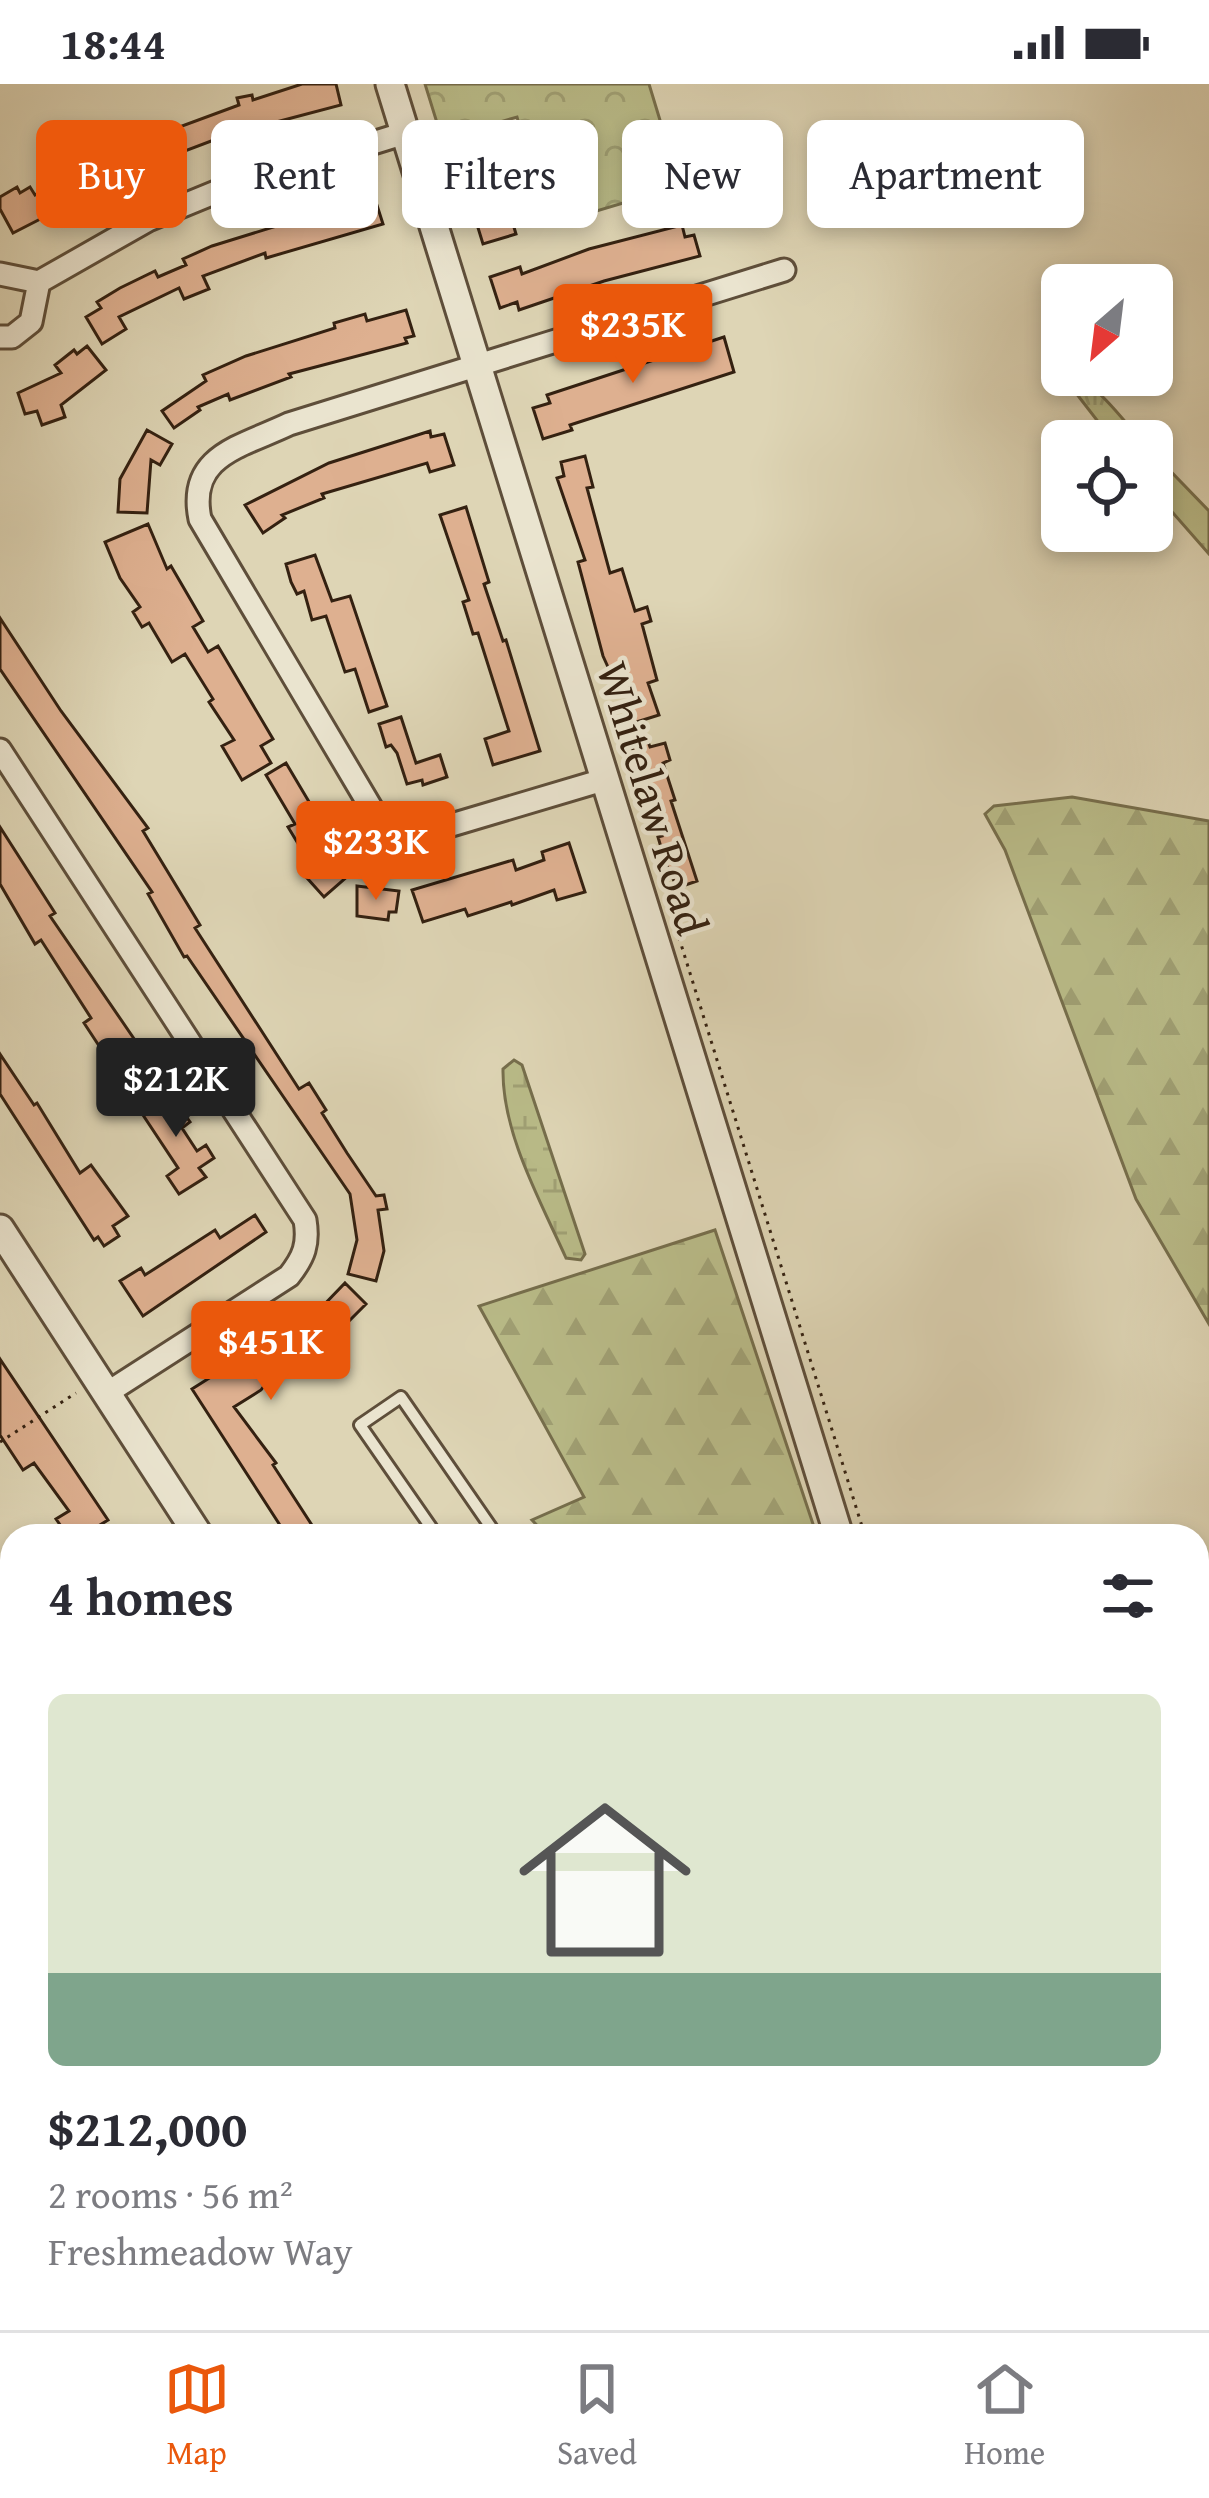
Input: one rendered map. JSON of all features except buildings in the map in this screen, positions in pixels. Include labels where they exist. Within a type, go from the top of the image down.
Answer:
[{"type":"street","name":"Whitelaw Road","points":[[390,84],[402,123]]},
{"type":"street","points":[[0,274],[39,282],[148,220],[221,190],[402,134]]},
{"type":"street","name":"Whitelaw Road","points":[[434,228],[835,1524]]},
{"type":"street","points":[[603,779],[418,835],[394,830],[376,816],[200,519],[195,495],[200,476],[218,458],[289,424],[784,270]]},
{"type":"street","points":[[0,337],[12,337],[32,322],[39,282]]},
{"type":"street","points":[[0,750],[305,1220],[308,1237],[303,1259],[289,1276],[102,1386]]},
{"type":"street","points":[[0,1228],[191,1524]]},
{"type":"lane","points":[[429,1524],[360,1425],[401,1397],[489,1524]]},
{"type":"path","points":[[0,1442],[102,1386]]},
{"type":"green space","points":[[425,84],[649,84],[660,120],[622,120],[622,203],[598,211],[598,120],[436,120]]},
{"type":"green space","points":[[1078,396],[1101,396],[1124,420],[1097,420]]},
{"type":"green space","points":[[1173,474],[1209,511],[1209,554],[1173,513]]},
{"type":"green space","points":[[1072,797],[1209,821],[1209,1324],[1136,1199],[1005,850],[985,814],[994,806]]},
{"type":"green space","points":[[514,1060],[522,1065],[585,1254],[581,1260],[566,1258],[516,1142],[503,1069]]},
{"type":"green space","points":[[715,1230],[813,1524],[536,1524],[532,1520],[584,1497],[479,1306]]}]
